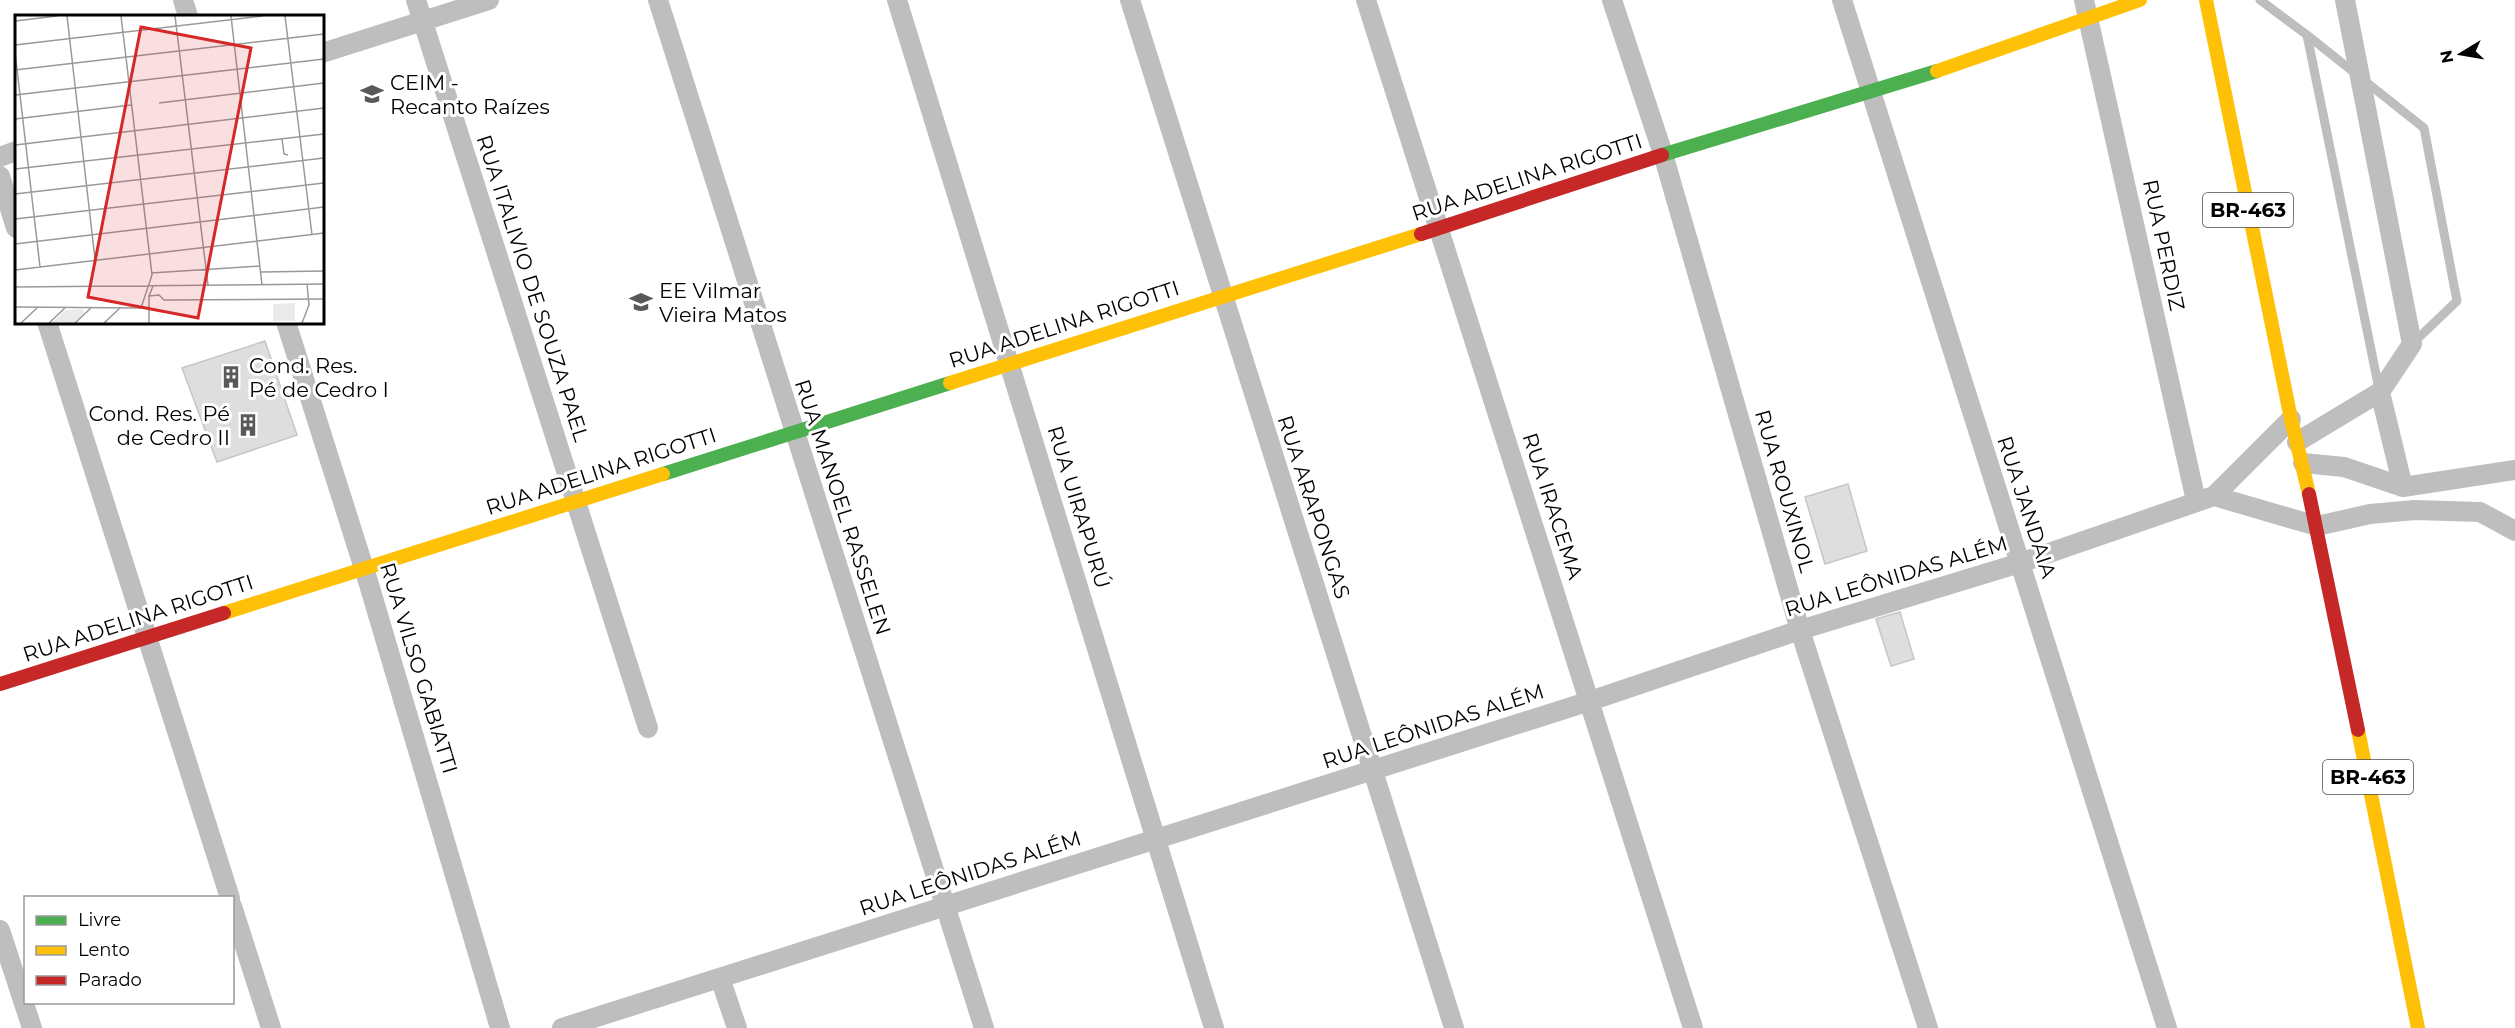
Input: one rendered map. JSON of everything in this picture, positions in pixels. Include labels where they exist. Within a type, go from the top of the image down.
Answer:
[{"type":"main road","name":"RUA ADELINA RIGOTTI","points":[[0,684],[1439,228],[1663,154],[1869,92],[2090,19],[2140,0]]},
{"type":"main road","name":"BR-463","points":[[2206,0],[2291,419],[2317,526],[2418,1028]]},
{"type":"street","points":[[183,0],[188,15]]},
{"type":"street","name":"RUA ITALIVIO DE SOUZA PAEL","points":[[416,0],[648,728]]},
{"type":"street","points":[[324,52],[489,0]]},
{"type":"street","name":"RUA MANOEL RASSELEN","points":[[658,0],[984,1028]]},
{"type":"street","name":"RUA UIRAPURÚ","points":[[897,0],[1214,1028]]},
{"type":"street","name":"RUA ARAPONGAS","points":[[1130,0],[1454,1028]]},
{"type":"street","name":"RUA IRACEMA","points":[[1366,0],[1693,1028]]},
{"type":"street","name":"RUA ROUXINOL","points":[[1612,0],[1663,154],[1800,630],[1928,1028]]},
{"type":"street","name":"RUA JANDAIA","points":[[1842,0],[1869,92],[2167,1028]]},
{"type":"street","name":"RUA PERDIZ","points":[[2084,0],[2205,498]]},
{"type":"street","points":[[2297,442],[2380,392],[2412,344],[2345,0]]},
{"type":"street","points":[[0,157],[15,152]]},
{"type":"street","points":[[0,176],[15,225]]},
{"type":"street","points":[[48,324],[230,896]]},
{"type":"street","name":"RUA VILSO GABIATTI","points":[[287,324],[364,568],[501,1028]]},
{"type":"street","points":[[2380,392],[2403,487]]},
{"type":"street","points":[[2205,498],[2291,419]]},
{"type":"street","points":[[2303,463],[2344,467],[2403,487],[2515,470]]},
{"type":"street","points":[[2205,498],[2317,526],[2370,514],[2415,510],[2480,512],[2515,531]]},
{"type":"street","name":"RUA LEÔNIDAS ALÉM","points":[[562,1028],[1590,701],[1800,630],[2020,563],[2205,498]]},
{"type":"street","points":[[234,912],[271,1028]]},
{"type":"street","points":[[0,930],[24,1004]]},
{"type":"street","points":[[720,978],[737,1028]]},
{"type":"street","points":[[24,1004],[32,1028]]},
{"type":"lane","points":[[2260,0],[2424,128],[2457,301],[2412,344]]},
{"type":"lane","points":[[2307,35],[2380,392]]},
{"type":"building","points":[[265,341],[297,435],[217,462],[182,368]]},
{"type":"building","points":[[1848,484],[1867,551],[1825,564],[1805,497]]},
{"type":"building","points":[[1900,612],[1914,659],[1891,666],[1876,619]]},
{"type":"traffic: fast","points":[[1662,155],[1937,71]]},
{"type":"traffic: fast","points":[[663,474],[950,383]]},
{"type":"traffic: slow","points":[[1937,71],[2140,0]]},
{"type":"traffic: slow","points":[[2206,0],[2291,419],[2309,494]]},
{"type":"traffic: slow","points":[[950,383],[1421,234]]},
{"type":"traffic: slow","points":[[224,613],[663,474]]},
{"type":"traffic: slow","points":[[2358,730],[2418,1028]]},
{"type":"traffic: jam","points":[[1421,234],[1662,155]]},
{"type":"traffic: jam","points":[[2309,494],[2358,730]]},
{"type":"traffic: jam","points":[[0,684],[224,613]]},
{"type":"place","name":"CEIM - Recanto Raízes","points":[[372,94]]},
{"type":"place","name":"EE Vilmar Vieira Matos","points":[[641,302]]},
{"type":"place","name":"Cond. Res. Pé de Cedro I","points":[[231,377]]},
{"type":"place","name":"Cond. Res. Pé de Cedro II","points":[[248,425]]}]
